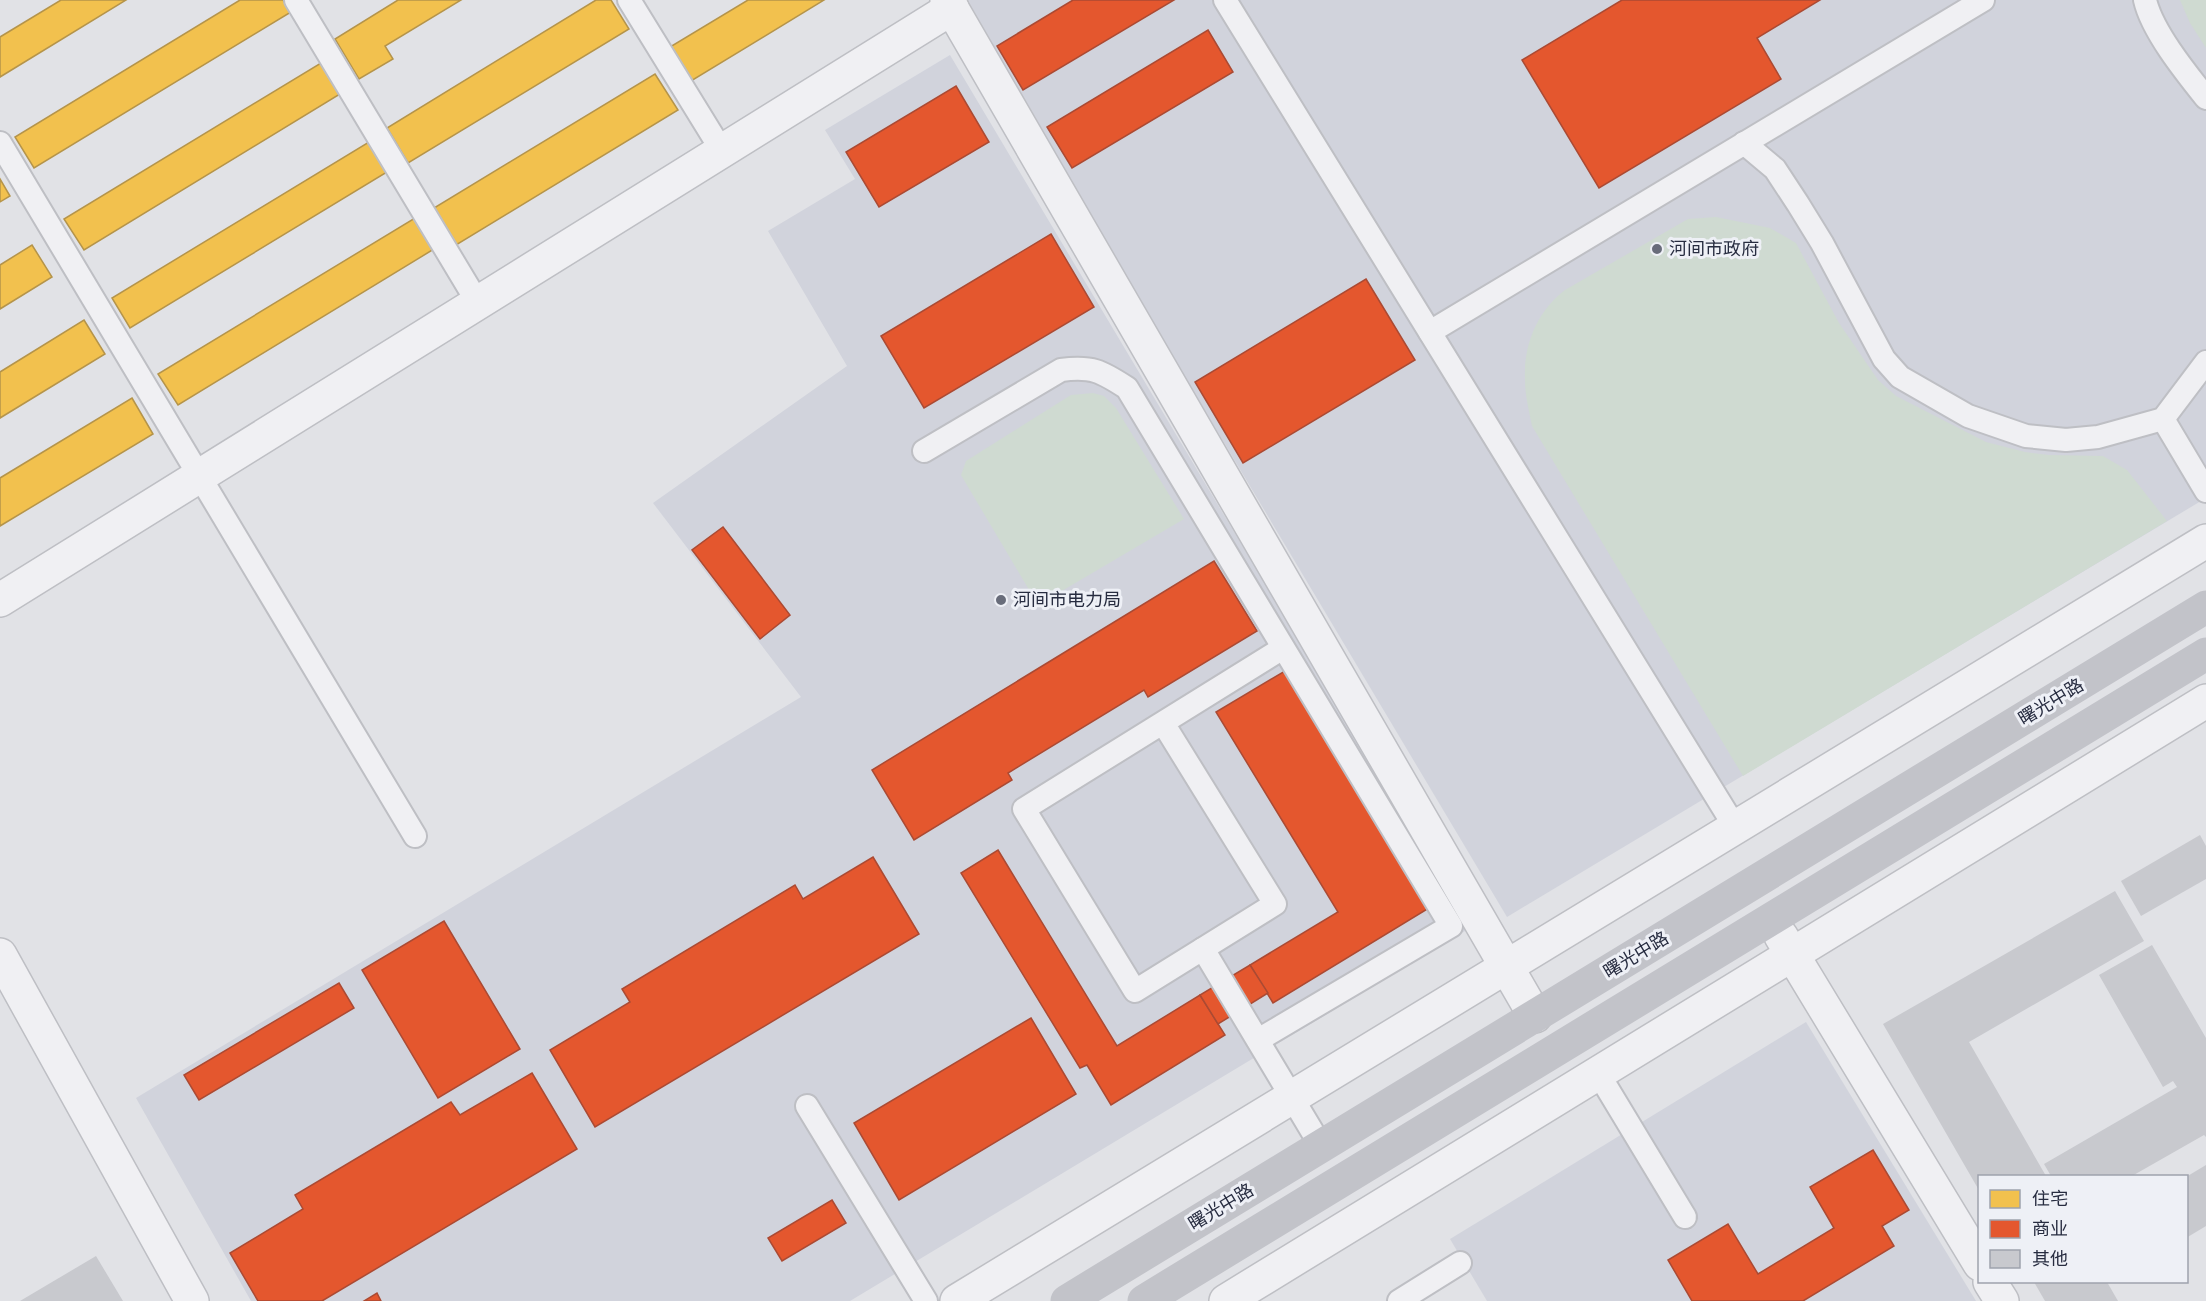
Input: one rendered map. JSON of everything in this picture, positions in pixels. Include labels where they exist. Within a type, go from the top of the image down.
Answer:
[{"type":"main road","name":"曙光中路","points":[[1066,1301],[2206,607]]},
{"type":"main road","points":[[1144,1301],[2206,654]]},
{"type":"street","points":[[0,600],[722,151],[949,4],[1535,1016]]},
{"type":"street","points":[[957,1301],[2206,541]]},
{"type":"street","points":[[1226,1301],[2206,701]]},
{"type":"street","points":[[1771,920],[1978,1261]]},
{"type":"street","points":[[0,955],[192,1301]]},
{"type":"street","points":[[1991,1283],[2002,1301]]},
{"type":"lane","points":[[296,0],[478,303]]},
{"type":"lane","points":[[629,0],[722,151]]},
{"type":"lane","points":[[1225,0],[1735,827]]},
{"type":"lane","points":[[1430,332],[1983,0]]},
{"type":"lane","points":[[2145,0],[2147,9],[2160,33],[2206,98]]},
{"type":"lane","points":[[0,143],[415,836]]},
{"type":"lane","points":[[1744,144],[1774,169],[1798,204],[1822,243],[1884,359],[1900,377],[1968,416],[2026,436],[2066,440],[2098,437],[2163,419],[2206,362]]},
{"type":"lane","points":[[924,451],[1061,370],[1081,368],[1103,373],[1126,388],[1451,926],[1258,1040]]},
{"type":"lane","points":[[2163,419],[2206,491]]},
{"type":"lane","points":[[1163,723],[1275,904],[1135,991],[1024,809],[1284,648]]},
{"type":"lane","points":[[1203,949],[1322,1146]]},
{"type":"lane","points":[[1598,1073],[1685,1217]]},
{"type":"lane","points":[[807,1106],[926,1301]]},
{"type":"lane","points":[[1400,1301],[1460,1263]]},
{"type":"shaded area","name":"河间市政府","points":[[960,0],[2206,0],[2206,498],[1507,917]]},
{"type":"shaded area","points":[[2180,0],[2206,0],[2206,48],[2190,23]]},
{"type":"shaded area","points":[[950,55],[1470,928],[850,1301],[251,1301],[136,1098],[801,697],[653,503],[847,366],[768,231],[855,179],[825,130]]},
{"type":"shaded area","points":[[1716,217],[1770,228],[1796,243],[1839,323],[1878,380],[1896,396],[1986,442],[2025,452],[2049,455],[2103,456],[2127,470],[2167,521],[1743,776],[1532,426],[1525,386],[1527,354],[1534,329],[1555,298],[1688,219]]},
{"type":"shaded area","points":[[1093,393],[1104,396],[1116,408],[1184,519],[1038,605],[961,475],[966,461],[1071,395]]},
{"type":"shaded area","points":[[1806,1022],[1976,1301],[1487,1301],[1450,1239]]},
{"type":"building: 住宅","points":[[61,0],[126,0],[0,77],[0,37]]},
{"type":"building: 住宅","points":[[240,0],[283,0],[291,12],[34,168],[15,137]]},
{"type":"building: 住宅","points":[[398,0],[461,0],[385,46],[393,59],[359,79],[335,39]]},
{"type":"building: 住宅","points":[[596,0],[611,0],[629,29],[408,163],[387,128]]},
{"type":"building: 住宅","points":[[748,0],[824,0],[691,81],[670,47]]},
{"type":"building: 住宅","points":[[321,63],[340,94],[84,250],[64,219]]},
{"type":"building: 住宅","points":[[655,74],[678,110],[456,245],[434,208]]},
{"type":"building: 住宅","points":[[369,142],[387,172],[130,328],[112,298]]},
{"type":"building: 住宅","points":[[0,179],[10,196],[0,202]]},
{"type":"building: 住宅","points":[[415,218],[434,249],[178,405],[158,374]]},
{"type":"building: 住宅","points":[[32,245],[52,277],[0,309],[0,265]]},
{"type":"building: 住宅","points":[[84,320],[105,354],[0,418],[0,372]]},
{"type":"building: 住宅","points":[[132,398],[153,434],[0,526],[0,478]]},
{"type":"building: 商业","points":[[1073,0],[1174,0],[1023,90],[997,46]]},
{"type":"building: 商业","points":[[1622,0],[1820,0],[1757,38],[1781,79],[1599,188],[1522,60]]},
{"type":"building: 商业","points":[[1208,30],[1233,72],[1072,168],[1047,127]]},
{"type":"building: 商业","points":[[956,86],[989,142],[879,207],[846,152]]},
{"type":"building: 商业","points":[[1051,234],[1094,307],[924,408],[881,336]]},
{"type":"building: 商业","points":[[1366,279],[1415,360],[1243,463],[1195,382]]},
{"type":"building: 商业","points":[[723,527],[790,615],[760,639],[692,550]]},
{"type":"building: 商业","points":[[1214,561],[1257,631],[1148,697],[1144,690],[1008,773],[1012,780],[914,840],[872,770]]},
{"type":"building: 商业","points":[[1285,671],[1429,908],[1273,1003],[1250,965],[1338,912],[1216,712]]},
{"type":"building: 商业","points":[[998,850],[1117,1046],[1200,995],[1225,1035],[1111,1105],[1087,1065],[1080,1068],[961,873]]},
{"type":"building: 商业","points":[[873,857],[919,934],[595,1127],[550,1050],[630,1002],[622,989],[795,885],[803,899]]},
{"type":"building: 商业","points":[[444,921],[520,1049],[438,1098],[362,970]]},
{"type":"building: 商业","points":[[1250,965],[1268,993],[1218,1024],[1200,995]]},
{"type":"building: 商业","points":[[339,983],[354,1008],[199,1100],[184,1075]]},
{"type":"building: 商业","points":[[1031,1018],[1076,1094],[899,1200],[854,1123]]},
{"type":"building: 商业","points":[[532,1073],[577,1149],[322,1301],[258,1301],[230,1253],[303,1209],[295,1195],[451,1102],[460,1115]]},
{"type":"building: 商业","points":[[1873,1150],[1909,1210],[1882,1226],[1894,1246],[1803,1301],[1692,1301],[1668,1260],[1728,1224],[1758,1274],[1834,1228],[1810,1187]]},
{"type":"building: 商业","points":[[832,1200],[846,1223],[782,1261],[768,1238]]},
{"type":"building: 商业","points":[[377,1293],[381,1301],[364,1301]]},
{"type":"building: 其他","points":[[2200,835],[2206,846],[2206,879],[2141,916],[2121,881]]},
{"type":"building: 其他","points":[[2115,891],[2144,941],[1969,1042],[2045,1175],[1978,1175],[1978,1189],[1883,1024]]},
{"type":"building: 其他","points":[[2152,945],[2206,1038],[2206,1137],[2204,1135],[2134,1175],[2050,1175],[2044,1164],[2177,1087],[2173,1081],[2163,1087],[2099,975]]},
{"type":"building: 其他","points":[[2206,1165],[2206,1226],[2188,1237],[2188,1176]]},
{"type":"building: 其他","points":[[96,1256],[123,1301],[20,1301]]},
{"type":"building: 其他","points":[[2035,1283],[2108,1283],[2118,1301],[2045,1301]]},
{"type":"place","name":"河间市政府","points":[[1657,249]]},
{"type":"place","name":"河间市电力局","points":[[1001,600]]}]
